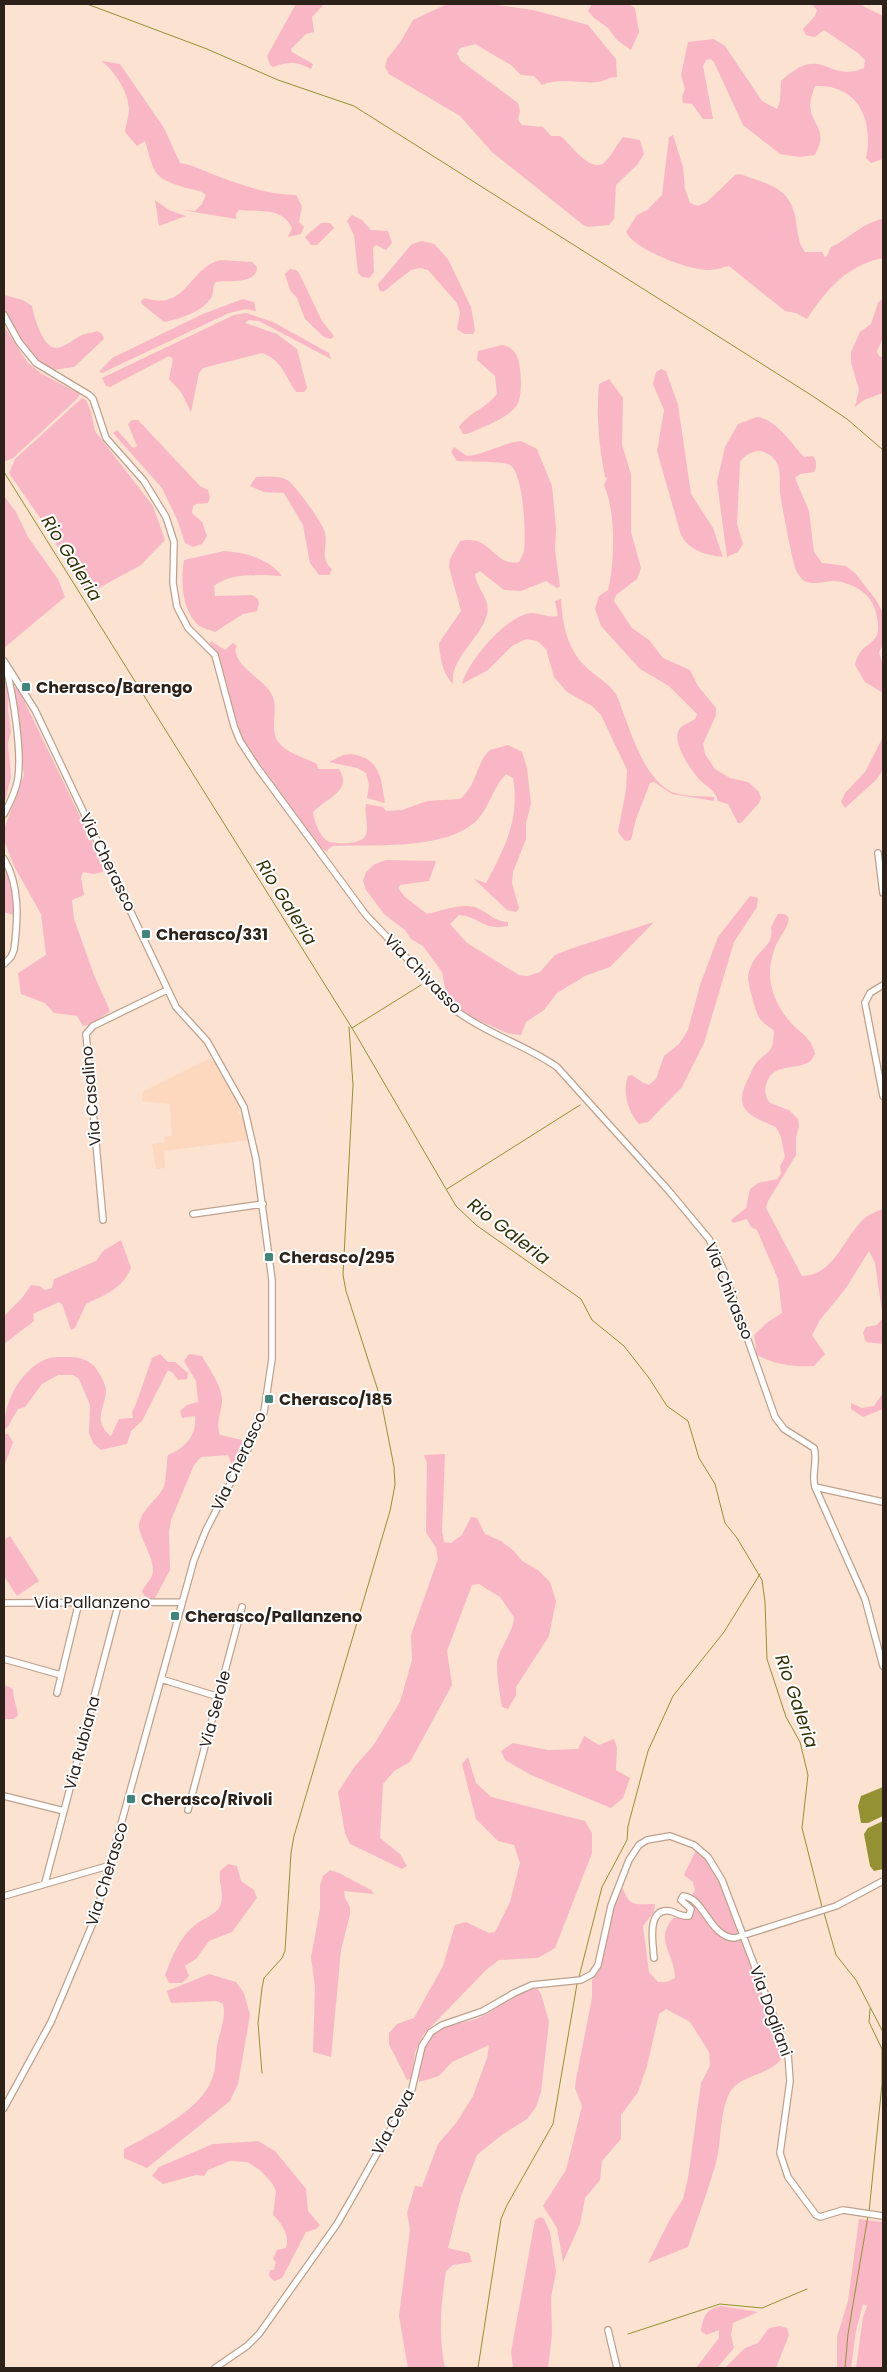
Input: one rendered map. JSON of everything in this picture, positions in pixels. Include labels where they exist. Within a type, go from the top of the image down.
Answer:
[{"type":"street","name":"Via Chivasso","points":[[4,315],[19,342],[36,363],[89,394],[93,399],[106,438],[125,458],[161,508],[174,542],[174,583],[177,607],[185,624],[215,655],[234,726],[240,741],[366,915],[458,1012],[475,1024],[543,1057],[557,1067],[669,1191],[709,1239],[723,1269],[772,1411],[784,1429],[814,1448],[817,1460],[813,1480],[815,1487],[865,1599],[883,1666]]},
{"type":"street","points":[[4,662],[13,693],[18,770],[14,792],[4,814]]},
{"type":"street","name":"Via Cherasco","points":[[4,662],[35,710],[179,1013],[207,1041],[237,1092],[251,1133],[264,1204],[272,1289],[272,1359],[267,1398],[248,1449],[200,1545],[181,1602],[95,1918],[55,2014],[4,2108]]},
{"type":"street","points":[[878,853],[883,893]]},
{"type":"street","points":[[4,859],[15,879],[17,897],[14,950],[11,957],[4,964]]},
{"type":"street","points":[[883,985],[870,993],[865,1003],[883,1096]]},
{"type":"street","name":"Via Casalino","points":[[103,1220],[86,1034],[93,1026],[167,990]]},
{"type":"street","points":[[193,1214],[264,1204]]},
{"type":"street","points":[[815,1487],[883,1502]]},
{"type":"street","points":[[57,1693],[79,1602]]},
{"type":"street","name":"Via Rubiana","points":[[45,1883],[119,1602]]},
{"type":"street","name":"Via Pallanzeno","points":[[4,1603],[181,1602]]},
{"type":"street","name":"Via Serole","points":[[188,1810],[242,1607]]},
{"type":"street","points":[[4,1659],[61,1675]]},
{"type":"street","points":[[161,1679],[219,1697]]},
{"type":"street","points":[[4,1796],[64,1811]]},
{"type":"street","name":"Via Ceva","points":[[215,2368],[247,2346],[259,2334],[337,2224],[411,2093],[420,2053],[424,2041],[431,2032],[442,2025],[483,2012],[522,1989],[543,1983],[583,1979],[592,1974],[598,1965],[611,1906],[629,1860],[639,1845],[656,1837],[670,1836],[694,1845],[708,1857],[722,1880],[744,1937]]},
{"type":"street","points":[[4,1896],[110,1865]]},
{"type":"street","points":[[654,1958],[653,1930],[656,1916],[665,1911],[689,1916],[690,1909],[681,1900],[684,1896],[696,1903],[722,1934],[732,1938],[744,1937],[836,1906],[883,1881]]},
{"type":"street","name":"Via Dogliani","points":[[744,1937],[788,2054],[790,2081],[780,2145],[784,2169],[816,2215],[823,2217],[844,2210],[881,2216]]},
{"type":"street","points":[[608,2330],[617,2368]]},
{"type":"shaded area","points":[[296,4],[324,4],[312,17],[314,32],[306,34],[291,49],[292,52],[313,64],[311,69],[292,63],[273,67],[270,65],[267,56]]},
{"type":"shaded area","points":[[447,4],[491,4],[533,10],[588,25],[616,59],[617,77],[598,82],[556,81],[542,85],[534,76],[521,75],[511,65],[475,44],[460,48],[457,54],[461,61],[518,103],[520,111],[518,120],[522,125],[543,127],[551,136],[560,136],[588,162],[595,165],[607,160],[623,137],[640,140],[644,154],[637,165],[616,185],[614,219],[609,225],[588,227],[582,224],[492,152],[460,116],[389,74],[385,67],[387,59],[401,41],[413,20]]},
{"type":"shaded area","points":[[592,4],[629,4],[635,8],[639,32],[631,50],[617,40],[608,28],[588,11]]},
{"type":"shaded area","points":[[812,4],[859,4],[883,16],[883,159],[871,163],[866,158],[867,130],[865,118],[860,107],[842,91],[830,87],[815,86],[810,106],[811,113],[819,129],[819,146],[815,155],[799,157],[780,154],[743,125],[714,62],[710,59],[706,60],[703,66],[713,119],[703,119],[692,104],[683,103],[682,97],[685,89],[681,75],[688,42],[714,39],[725,46],[762,101],[777,109],[780,101],[781,81],[795,70],[806,65],[816,64],[852,72],[864,68],[865,60],[858,53],[824,30],[815,37],[806,35],[803,29],[815,16],[817,10]]},
{"type":"shaded area","points":[[102,61],[120,64],[164,128],[180,163],[258,189],[296,195],[302,206],[299,222],[304,227],[301,234],[288,237],[292,228],[288,221],[270,212],[239,210],[236,214],[236,219],[182,210],[195,211],[202,204],[206,195],[161,177],[153,168],[145,141],[137,146],[125,132],[129,115],[126,95],[116,76]]},
{"type":"shaded area","points":[[673,135],[683,167],[685,189],[690,203],[698,206],[707,202],[735,175],[740,174],[769,185],[784,194],[793,210],[800,241],[805,252],[822,252],[825,257],[831,247],[862,227],[883,219],[883,258],[859,266],[839,280],[822,298],[807,319],[796,313],[785,311],[729,266],[715,270],[690,267],[664,258],[640,246],[626,232],[637,215],[647,210],[662,195],[669,137]]},
{"type":"shaded area","points":[[155,200],[169,210],[186,216],[159,226]]},
{"type":"shaded area","points":[[352,215],[362,220],[371,230],[388,231],[392,243],[386,250],[376,245],[373,248],[374,272],[369,278],[362,277],[358,273],[354,235],[347,221]]},
{"type":"shaded area","points":[[321,223],[330,223],[334,228],[317,245],[311,245],[305,237]]},
{"type":"shaded area","points":[[422,241],[434,244],[448,259],[471,307],[475,330],[473,334],[464,334],[457,329],[460,312],[457,303],[428,270],[420,268],[411,270],[383,292],[379,290],[378,284],[412,244]]},
{"type":"shaded area","points":[[220,260],[252,262],[257,267],[256,273],[247,279],[216,282],[208,302],[191,314],[177,319],[164,322],[142,304],[141,301],[145,298],[159,301],[170,299],[179,294],[201,271],[210,264]]},
{"type":"shaded area","points":[[290,269],[296,270],[299,273],[322,321],[334,336],[331,339],[324,337],[305,319],[297,298],[290,290],[285,274]]},
{"type":"shaded area","points":[[4,295],[23,300],[32,306],[40,332],[52,347],[57,348],[66,345],[82,335],[97,331],[102,334],[104,339],[74,367],[54,370],[43,366],[30,355],[19,340],[4,312]]},
{"type":"shaded area","points":[[883,298],[883,338],[877,351],[879,356],[883,358],[883,393],[864,400],[855,407],[859,390],[851,362],[851,352],[860,332],[871,324],[878,303]]},
{"type":"shaded area","points":[[243,299],[254,302],[256,311],[246,309],[229,313],[102,373],[99,372],[112,358],[203,314]]},
{"type":"shaded area","points":[[246,313],[273,322],[329,353],[331,359],[259,321],[249,320],[245,323],[277,334],[297,349],[307,388],[304,392],[296,392],[279,364],[262,353],[203,368],[199,373],[191,412],[181,392],[169,379],[173,359],[169,356],[110,387],[106,386],[102,378],[234,315]]},
{"type":"shaded area","points":[[4,326],[28,363],[42,374],[80,394],[77,399],[13,458],[6,461],[4,460]]},
{"type":"shaded area","points":[[502,345],[513,350],[519,363],[521,387],[519,401],[508,414],[486,426],[463,434],[459,427],[463,422],[497,394],[495,376],[477,360],[478,351]]},
{"type":"shaded area","points":[[661,369],[666,371],[678,405],[691,494],[713,528],[723,557],[699,551],[689,545],[681,535],[657,451],[664,410],[653,384],[656,372]]},
{"type":"shaded area","points":[[609,379],[623,398],[622,445],[631,474],[631,532],[641,568],[637,579],[616,595],[614,601],[632,628],[649,640],[663,658],[690,670],[698,686],[716,708],[716,715],[703,744],[705,754],[715,769],[730,778],[748,782],[759,792],[761,798],[759,803],[741,823],[738,823],[728,804],[718,801],[713,791],[699,779],[682,754],[677,739],[678,732],[681,727],[695,719],[697,714],[669,686],[640,669],[601,626],[595,609],[599,596],[608,590],[613,552],[611,509],[604,485],[607,478],[605,477],[601,454],[598,419],[599,384]]},
{"type":"shaded area","points":[[82,398],[86,400],[91,412],[95,431],[153,506],[165,540],[141,565],[86,595],[45,525],[9,473],[15,459]]},
{"type":"shaded area","points":[[757,417],[764,418],[777,427],[804,457],[813,456],[815,460],[814,472],[800,474],[795,478],[809,511],[814,552],[822,563],[846,566],[855,573],[876,600],[883,613],[883,645],[879,652],[883,666],[883,693],[865,682],[855,665],[862,650],[874,639],[878,632],[873,603],[864,593],[846,583],[833,581],[810,583],[800,576],[795,568],[787,530],[780,493],[779,467],[771,456],[761,451],[752,452],[740,462],[737,524],[743,544],[738,552],[727,557],[717,482],[725,447],[738,424]]},
{"type":"shaded area","points":[[132,420],[138,420],[200,486],[208,490],[210,497],[208,503],[196,504],[193,506],[192,513],[202,522],[207,536],[202,544],[193,547],[185,543],[177,519],[162,488],[113,433],[117,430],[133,448],[137,446],[128,424]]},
{"type":"shaded area","points":[[521,441],[537,449],[552,486],[556,528],[555,550],[560,587],[557,588],[546,581],[521,591],[504,590],[480,571],[475,574],[487,603],[487,614],[479,632],[456,665],[453,674],[453,684],[444,670],[439,643],[461,611],[449,567],[450,559],[460,541],[471,540],[486,546],[503,560],[519,562],[524,551],[525,532],[521,492],[515,471],[510,465],[493,462],[457,461],[451,452],[454,447],[467,456]]},
{"type":"shaded area","points":[[256,477],[283,478],[291,483],[302,496],[320,522],[325,533],[325,556],[328,565],[332,569],[329,575],[319,575],[310,563],[303,525],[284,493],[264,492],[250,486]]},
{"type":"shaded area","points":[[4,496],[16,512],[28,537],[58,579],[65,597],[4,648]]},
{"type":"shaded area","points":[[224,551],[240,553],[263,561],[277,570],[282,576],[237,576],[214,586],[215,596],[252,595],[258,599],[259,604],[257,611],[243,614],[215,632],[197,624],[188,610],[183,594],[183,568],[184,560]]},
{"type":"shaded area","points":[[561,599],[564,626],[573,651],[584,665],[616,694],[637,749],[652,775],[661,785],[672,792],[687,796],[714,797],[714,801],[672,794],[654,782],[650,783],[636,819],[631,840],[625,841],[618,832],[626,790],[627,770],[601,715],[592,706],[567,692],[554,677],[546,649],[537,641],[526,639],[512,646],[488,670],[462,684],[480,652],[500,631],[521,616],[531,613],[558,616],[555,601]]},
{"type":"shaded area","points":[[211,641],[225,650],[233,643],[237,646],[235,649],[241,663],[265,685],[273,697],[275,733],[282,747],[317,764],[318,769],[339,769],[343,783],[340,789],[313,812],[319,831],[329,842],[347,843],[364,838],[367,831],[366,804],[383,807],[386,811],[402,810],[427,801],[460,799],[470,787],[485,755],[490,750],[508,745],[522,752],[527,768],[531,804],[526,823],[526,839],[513,872],[512,883],[519,908],[516,912],[507,910],[474,879],[486,883],[505,845],[513,820],[515,793],[513,778],[506,774],[478,819],[465,829],[448,836],[409,844],[333,846],[327,852],[316,844],[249,753],[238,726],[222,670],[210,643]]},
{"type":"shaded area","points":[[4,674],[9,684],[8,709],[11,731],[8,744],[11,777],[4,806]]},
{"type":"shaded area","points":[[12,686],[18,688],[101,860],[103,872],[93,874],[83,872],[81,877],[84,895],[72,900],[74,919],[94,975],[110,1011],[92,1024],[83,1026],[77,1016],[54,1013],[45,1003],[21,994],[18,973],[46,955],[41,914],[14,866],[4,840],[4,829],[24,775]]},
{"type":"shaded area","points":[[883,737],[883,770],[876,780],[845,808],[841,802],[845,793],[865,772]]},
{"type":"shaded area","points":[[343,755],[361,756],[374,765],[378,771],[385,803],[367,798],[369,785],[366,773],[357,768],[329,762]]},
{"type":"shaded area","points":[[386,860],[436,861],[429,881],[400,885],[398,888],[405,897],[427,914],[459,906],[471,906],[499,921],[508,922],[508,926],[492,927],[472,918],[459,915],[450,924],[467,943],[519,975],[528,976],[540,972],[555,955],[570,949],[654,922],[610,967],[585,976],[557,993],[544,1010],[526,1022],[521,1035],[507,1033],[471,1017],[447,998],[442,972],[423,946],[411,939],[405,930],[385,915],[366,890],[363,881],[366,872],[375,864]]},
{"type":"shaded area","points":[[4,864],[13,889],[14,915],[4,912]]},
{"type":"shaded area","points":[[750,896],[758,898],[757,907],[734,942],[704,1043],[682,1087],[648,1122],[639,1124],[627,1102],[626,1082],[628,1076],[632,1075],[649,1085],[656,1079],[664,1056],[679,1044],[688,1030],[700,985],[718,937]]},
{"type":"shaded area","points":[[778,914],[785,914],[789,918],[773,955],[770,972],[772,987],[781,1009],[790,1022],[810,1042],[815,1054],[807,1063],[782,1069],[772,1074],[766,1085],[766,1095],[770,1103],[789,1110],[798,1119],[799,1126],[796,1137],[796,1155],[768,1201],[766,1208],[802,1276],[814,1274],[823,1269],[831,1262],[858,1225],[868,1216],[883,1209],[883,1318],[875,1263],[869,1251],[846,1288],[820,1320],[812,1335],[825,1354],[814,1366],[785,1365],[757,1355],[754,1335],[768,1322],[782,1313],[778,1279],[757,1230],[751,1227],[747,1219],[733,1223],[731,1220],[746,1208],[750,1189],[758,1183],[777,1179],[781,1174],[780,1166],[785,1157],[781,1137],[776,1127],[747,1112],[742,1099],[743,1091],[754,1067],[769,1051],[773,1042],[774,1031],[761,1021],[758,1016],[748,978],[754,960],[771,938],[771,927]]},
{"type":"shaded area","points":[[210,1058],[211,1061],[217,1061],[239,1106],[240,1111],[237,1112],[243,1118],[249,1140],[164,1151],[165,1168],[156,1169],[152,1144],[165,1142],[164,1137],[172,1136],[170,1104],[142,1101],[142,1092]]},
{"type":"shaded area","points":[[121,1240],[131,1268],[123,1282],[118,1286],[86,1304],[75,1328],[71,1330],[62,1304],[59,1302],[33,1314],[34,1321],[4,1344],[4,1316],[22,1298],[31,1285],[39,1286],[45,1290],[52,1288],[54,1279],[96,1261],[103,1251]]},
{"type":"shaded area","points":[[883,1318],[883,1344],[866,1342],[863,1333],[866,1327],[877,1325]]},
{"type":"shaded area","points":[[160,1354],[168,1362],[175,1362],[188,1373],[187,1379],[178,1380],[168,1370],[142,1421],[131,1431],[127,1444],[101,1450],[93,1443],[89,1433],[90,1405],[79,1379],[73,1375],[58,1375],[42,1384],[25,1407],[18,1409],[7,1428],[4,1429],[10,1399],[20,1380],[27,1372],[35,1365],[47,1359],[74,1357],[86,1360],[92,1364],[103,1380],[106,1391],[101,1420],[105,1430],[111,1436],[119,1419],[133,1418],[132,1412],[152,1358]]},
{"type":"shaded area","points":[[189,1354],[202,1356],[218,1385],[222,1397],[218,1423],[220,1435],[242,1440],[246,1446],[236,1463],[232,1466],[228,1455],[201,1457],[194,1465],[171,1520],[169,1532],[170,1570],[155,1598],[147,1599],[142,1592],[150,1580],[153,1567],[139,1525],[146,1509],[162,1491],[166,1478],[168,1455],[185,1445],[194,1429],[195,1416],[182,1418],[180,1411],[187,1405],[198,1402],[196,1381],[184,1361]]},
{"type":"shaded area","points":[[883,1393],[883,1409],[863,1417],[851,1409],[851,1403],[862,1408],[874,1406]]},
{"type":"shaded area","points":[[4,1434],[8,1434],[13,1442],[4,1467]]},
{"type":"shaded area","points":[[445,1454],[442,1531],[444,1542],[451,1543],[462,1535],[471,1517],[477,1518],[485,1534],[501,1541],[514,1551],[522,1561],[538,1570],[550,1582],[556,1601],[549,1636],[516,1687],[516,1695],[508,1709],[502,1707],[497,1661],[512,1628],[514,1617],[500,1597],[479,1584],[472,1585],[447,1651],[452,1685],[410,1762],[394,1771],[383,1784],[380,1838],[400,1854],[407,1866],[402,1869],[350,1844],[345,1833],[338,1792],[355,1766],[373,1746],[400,1702],[412,1660],[411,1635],[438,1559],[436,1548],[426,1532],[427,1463],[424,1455]]},
{"type":"shaded area","points":[[10,1536],[39,1581],[17,1596],[4,1576],[4,1540]]},
{"type":"shaded area","points":[[4,1685],[13,1689],[18,1715],[14,1719],[4,1719]]},
{"type":"shaded area","points":[[584,1736],[599,1745],[614,1739],[617,1748],[616,1770],[630,1778],[623,1798],[611,1808],[531,1775],[505,1760],[501,1751],[513,1743],[548,1750],[578,1749]]},
{"type":"shaded area","points":[[468,1757],[476,1783],[491,1797],[585,1821],[592,1833],[592,1853],[555,1948],[538,1958],[499,1960],[486,1970],[423,2035],[415,2052],[412,2078],[407,2080],[389,2044],[389,2033],[397,2024],[414,2018],[443,1966],[455,1925],[466,1922],[489,1933],[495,1932],[510,1902],[520,1863],[514,1845],[498,1841],[476,1819],[462,1764]]},
{"type":"shaded area","points":[[883,1787],[883,1816],[868,1823],[861,1823],[858,1806],[861,1796]]},
{"type":"shaded area","points":[[883,1821],[883,1869],[874,1871],[870,1866],[864,1834],[868,1828]]},
{"type":"shaded area","points":[[696,1850],[706,1860],[717,1877],[784,2053],[774,2066],[735,2086],[726,2100],[716,2163],[688,2247],[648,2263],[669,2221],[683,2199],[688,2178],[701,2083],[710,2066],[709,2052],[690,2022],[666,2009],[659,2014],[647,2066],[638,2092],[621,2115],[621,2139],[602,2161],[600,2180],[585,2198],[580,2224],[563,2262],[557,2228],[543,2206],[566,2170],[582,2106],[575,2088],[576,2079],[592,1998],[592,1980],[600,1969],[612,1909],[623,1888],[628,1899],[635,1904],[655,1904],[654,1912],[643,1926],[649,1972],[658,1982],[667,1982],[675,1978],[665,1941],[665,1934],[673,1918],[689,1918],[693,1911],[689,1903],[695,1890],[693,1882],[684,1875]]},
{"type":"shaded area","points":[[228,1864],[237,1866],[241,1881],[254,1890],[257,1898],[232,1932],[209,1941],[196,1959],[185,1966],[189,1976],[182,1983],[169,1983],[165,1975],[180,1942],[189,1930],[215,1912],[220,1906],[222,1897],[220,1871]]},
{"type":"shaded area","points":[[330,1870],[371,1890],[374,1894],[344,1891],[345,1898],[350,1907],[350,1914],[341,1950],[331,2057],[313,2052],[315,1987],[311,1957],[320,1909],[320,1886],[323,1876]]},
{"type":"shaded area","points":[[209,1974],[236,1982],[244,1993],[250,2015],[238,2084],[230,2101],[147,2168],[124,2158],[124,2149],[187,2111],[198,2101],[214,2074],[217,2046],[224,2019],[223,2004],[217,2001],[171,2003],[167,1991]]},
{"type":"shaded area","points":[[537,1988],[541,1994],[549,2022],[541,2092],[536,2107],[527,2119],[503,2134],[477,2155],[461,2196],[448,2248],[469,2253],[472,2262],[453,2265],[446,2271],[441,2320],[445,2368],[408,2368],[399,2316],[410,2229],[407,2213],[415,2186],[422,2187],[438,2144],[457,2122],[473,2096],[487,2058],[489,2045],[452,2062],[439,2076],[419,2082],[424,2051],[433,2035],[442,2029],[484,2016],[513,1997]]},
{"type":"shaded area","points":[[258,2141],[275,2151],[306,2189],[308,2211],[320,2225],[316,2229],[306,2232],[282,2278],[274,2281],[269,2276],[270,2270],[274,2270],[276,2262],[273,2259],[277,2250],[286,2248],[287,2239],[282,2226],[273,2215],[276,2191],[272,2183],[260,2170],[247,2162],[230,2161],[208,2170],[204,2176],[196,2175],[163,2184],[152,2176],[159,2167],[213,2144]]},
{"type":"shaded area","points":[[540,2217],[544,2219],[550,2232],[556,2272],[551,2298],[552,2334],[548,2368],[513,2368],[511,2352],[535,2220]]},
{"type":"shaded area","points":[[859,2219],[883,2222],[883,2368],[856,2368],[863,2317],[867,2306],[863,2304],[856,2331],[851,2368],[837,2368],[837,2337],[848,2301]]},
{"type":"shaded area","points":[[721,2306],[758,2312],[733,2323],[731,2335],[734,2348],[717,2368],[696,2368],[719,2338],[719,2330],[706,2335],[701,2331],[704,2318],[712,2309]]},
{"type":"shaded area","points":[[780,2326],[787,2328],[789,2335],[776,2368],[725,2368],[745,2348],[758,2343],[769,2328]]},
{"type":"waterway","points":[[87,4],[207,49],[278,80],[354,106],[811,395],[847,419],[883,450]]},
{"type":"waterway","name":"Rio Galeria","points":[[4,472],[352,1028],[456,1206],[476,1225],[581,1299],[592,1320],[624,1346],[649,1378],[667,1406],[688,1421],[699,1458],[715,1484],[725,1523],[737,1538],[762,1580],[765,1602],[767,1659],[786,1717],[800,1742],[808,1775],[802,1828],[822,1907]]},
{"type":"waterway","points":[[352,1028],[421,985]]},
{"type":"waterway","points":[[262,2073],[258,2023],[262,1988],[264,1978],[282,1958],[285,1951],[291,1853],[294,1836],[390,1511],[395,1485],[394,1467],[381,1400],[346,1291],[343,1275],[353,1085],[349,1027]]},
{"type":"waterway","points":[[447,1189],[580,1105]]},
{"type":"waterway","points":[[579,1977],[602,1887],[627,1840],[628,1826],[648,1751],[673,1696],[724,1632],[760,1574]]},
{"type":"waterway","name":"Rio Galeria","points":[[824,1913],[836,1955],[856,1980],[883,2032]]},
{"type":"waterway","points":[[478,2368],[501,2219],[553,2124],[577,1984]]},
{"type":"waterway","points":[[869,2212],[882,2084],[882,2049],[869,2022],[870,2009]]},
{"type":"waterway","points":[[845,2368],[848,2334],[868,2216]]},
{"type":"waterway","points":[[628,2334],[720,2304],[762,2308],[807,2289]]},
{"type":"place","name":"Cherasco/Barengo","points":[[26,687]]},
{"type":"place","name":"Cherasco/331","points":[[146,934]]},
{"type":"place","name":"Cherasco/295","points":[[269,1257]]},
{"type":"place","name":"Cherasco/185","points":[[269,1399]]},
{"type":"place","name":"Cherasco/Pallanzeno","points":[[175,1616]]},
{"type":"place","name":"Cherasco/Rivoli","points":[[131,1799]]}]
